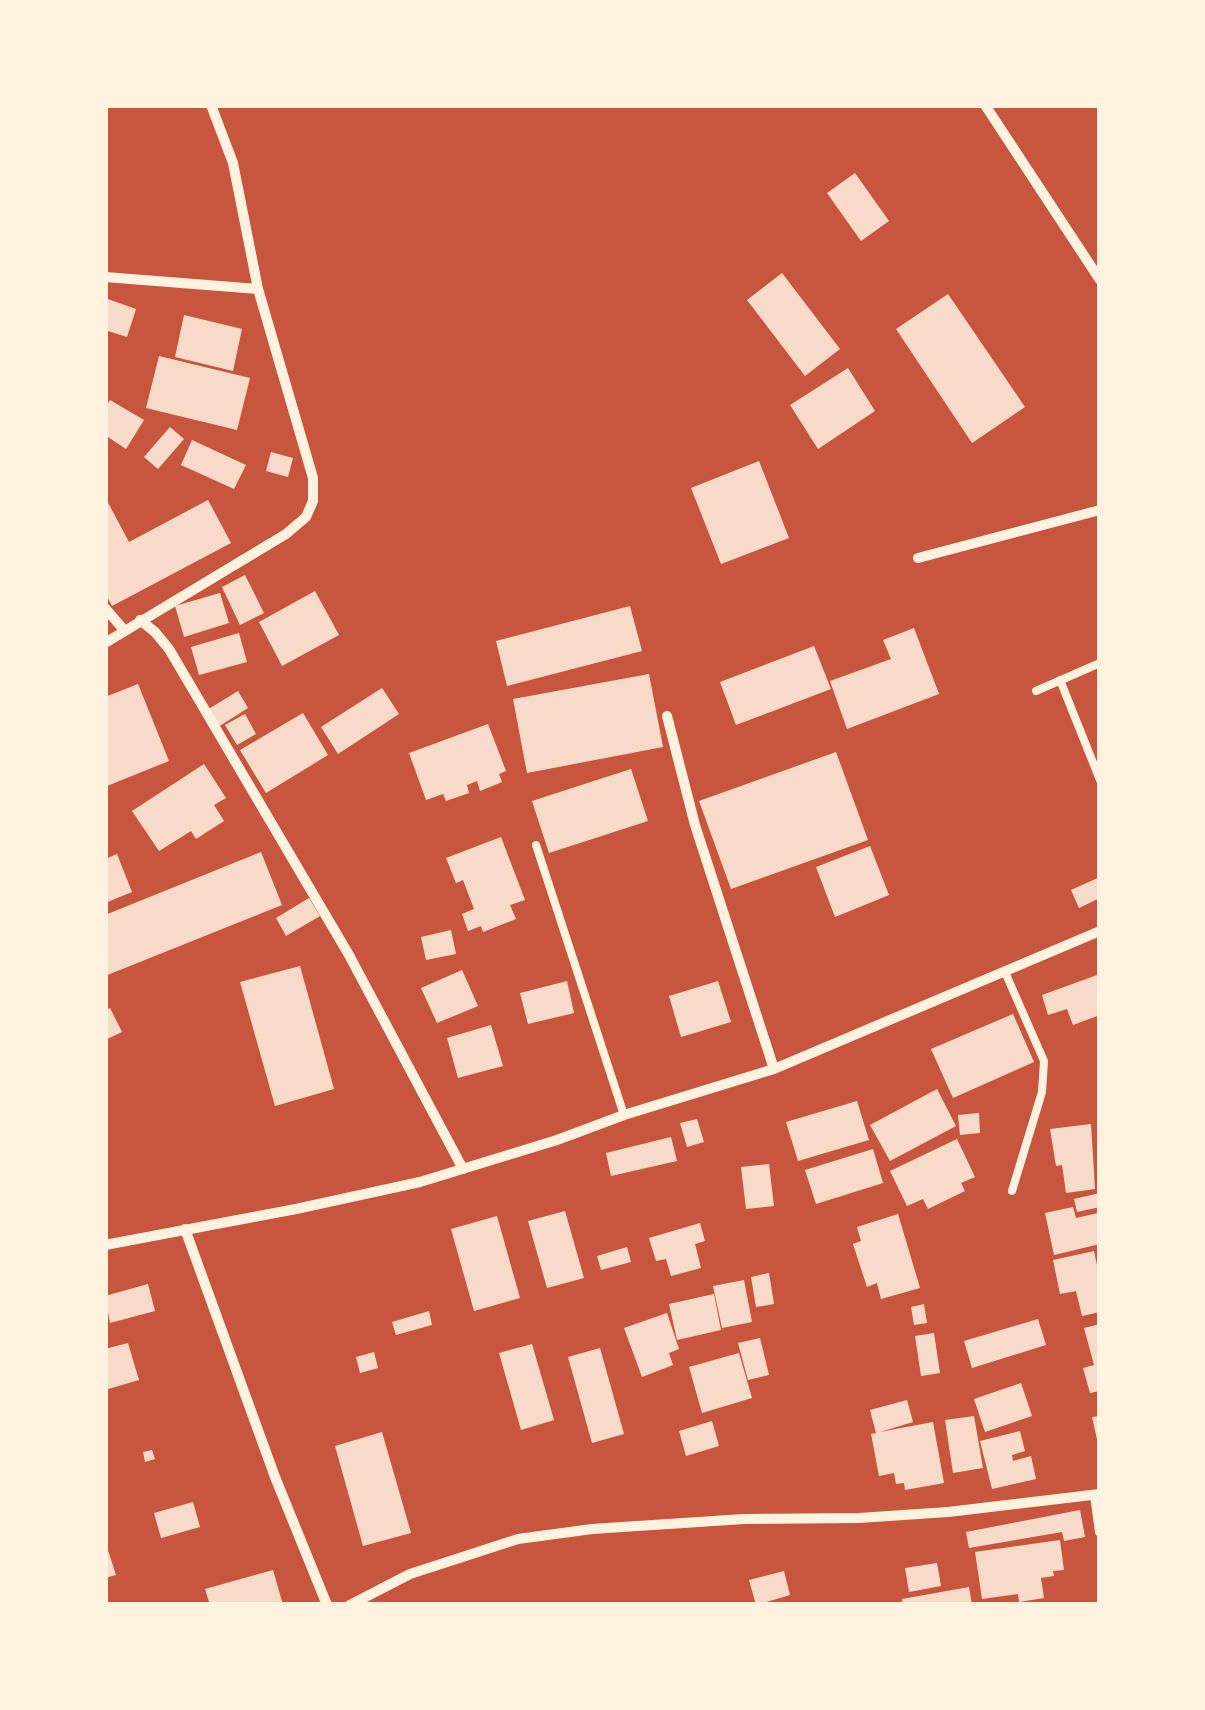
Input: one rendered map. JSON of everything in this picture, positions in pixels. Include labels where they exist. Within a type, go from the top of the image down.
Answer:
[{"type":"street","points":[[105,643],[286,534],[306,517],[313,501],[313,478],[258,290],[232,163],[211,105]]},
{"type":"street","points":[[985,105],[1100,280]]},
{"type":"street","points":[[105,278],[258,290]]},
{"type":"street","points":[[918,558],[1100,510]]},
{"type":"street","points":[[105,608],[124,630]]},
{"type":"street","points":[[140,620],[169,649],[349,955],[463,1168]]},
{"type":"street","points":[[667,716],[695,826],[774,1070]]},
{"type":"street","points":[[105,1245],[420,1182],[557,1140],[624,1115],[774,1070],[1100,931]]},
{"type":"street","points":[[185,1229],[275,1477],[327,1605]]},
{"type":"street","points":[[350,1605],[410,1574],[518,1539],[592,1529],[948,1512],[1097,1495],[1100,1532]]},
{"type":"lane","points":[[1036,691],[1100,663]]},
{"type":"lane","points":[[1060,680],[1100,780]]},
{"type":"lane","points":[[536,845],[624,1115]]},
{"type":"lane","points":[[1005,972],[1044,1061],[1042,1092],[1012,1191]]},
{"type":"building","points":[[855,173],[889,221],[861,241],[827,193]]},
{"type":"building","points":[[782,273],[840,349],[805,376],[747,300]]},
{"type":"building","points":[[948,294],[1025,407],[972,443],[896,329]]},
{"type":"building","points":[[105,298],[136,309],[127,337],[105,330]]},
{"type":"building","points":[[184,315],[242,329],[233,371],[175,357]]},
{"type":"building","points":[[159,356],[250,378],[237,430],[146,408]]},
{"type":"building","points":[[848,368],[875,411],[818,449],[790,405]]},
{"type":"building","points":[[110,400],[144,420],[126,449],[105,435],[105,409]]},
{"type":"building","points":[[170,427],[184,439],[158,469],[144,457]]},
{"type":"building","points":[[192,440],[246,465],[234,489],[181,465]]},
{"type":"building","points":[[271,452],[293,458],[288,477],[266,471]]},
{"type":"building","points":[[759,461],[789,538],[721,564],[691,488]]},
{"type":"building","points":[[105,497],[129,542],[208,500],[231,543],[112,606],[105,593]]},
{"type":"building","points":[[245,575],[264,613],[240,625],[222,587]]},
{"type":"building","points":[[315,591],[339,635],[282,666],[259,622]]},
{"type":"building","points":[[220,593],[229,623],[184,637],[175,606]]},
{"type":"building","points":[[630,606],[642,651],[507,686],[496,641]]},
{"type":"building","points":[[914,628],[939,694],[847,729],[830,681],[891,659],[883,640]]},
{"type":"building","points":[[239,633],[247,662],[199,675],[191,647]]},
{"type":"building","points":[[814,646],[831,689],[736,725],[720,682]]},
{"type":"building","points":[[649,674],[663,747],[527,773],[513,699]]},
{"type":"building","points":[[138,684],[169,761],[107,786],[105,697]]},
{"type":"building","points":[[382,688],[399,714],[338,754],[321,727]]},
{"type":"building","points":[[238,691],[248,708],[218,727],[207,710]]},
{"type":"building","points":[[303,713],[328,755],[266,793],[240,750]]},
{"type":"building","points":[[245,714],[256,734],[237,745],[225,725]]},
{"type":"building","points":[[488,724],[506,771],[499,774],[502,782],[480,791],[477,781],[467,785],[469,793],[446,801],[443,794],[426,800],[409,753]]},
{"type":"building","points":[[836,752],[868,840],[731,889],[699,801]]},
{"type":"building","points":[[204,764],[226,798],[214,805],[224,821],[196,839],[191,831],[159,851],[132,811]]},
{"type":"building","points":[[631,769],[648,821],[549,853],[532,801]]},
{"type":"building","points":[[501,837],[525,900],[510,905],[516,919],[483,932],[481,926],[468,931],[462,914],[474,909],[463,880],[456,883],[446,858]]},
{"type":"building","points":[[870,846],[889,895],[835,917],[816,867]]},
{"type":"building","points":[[261,852],[282,905],[105,976],[105,915]]},
{"type":"building","points":[[117,854],[132,892],[105,903],[105,859]]},
{"type":"building","points":[[1100,877],[1100,898],[1079,908],[1071,890]]},
{"type":"building","points":[[309,898],[320,916],[286,936],[276,918]]},
{"type":"building","points":[[451,930],[456,954],[426,960],[421,937]]},
{"type":"building","points":[[300,966],[334,1089],[275,1106],[240,982]]},
{"type":"building","points":[[462,970],[478,1006],[437,1023],[421,988]]},
{"type":"building","points":[[1100,974],[1100,1015],[1073,1025],[1067,1009],[1048,1015],[1042,995]]},
{"type":"building","points":[[567,981],[574,1013],[528,1024],[520,993]]},
{"type":"building","points":[[718,981],[731,1022],[681,1037],[669,996]]},
{"type":"building","points":[[110,1008],[122,1032],[105,1040],[105,1010]]},
{"type":"building","points":[[1013,1014],[1034,1062],[953,1098],[931,1049]]},
{"type":"building","points":[[491,1025],[503,1066],[458,1078],[447,1038]]},
{"type":"building","points":[[937,1089],[956,1126],[890,1161],[870,1125]]},
{"type":"building","points":[[857,1101],[869,1140],[798,1161],[786,1122]]},
{"type":"building","points":[[979,1113],[980,1133],[960,1135],[958,1115]]},
{"type":"building","points":[[697,1119],[704,1142],[687,1147],[680,1123]]},
{"type":"building","points":[[1091,1124],[1095,1189],[1066,1193],[1062,1165],[1056,1166],[1050,1129]]},
{"type":"building","points":[[671,1137],[677,1161],[611,1176],[606,1153]]},
{"type":"building","points":[[957,1139],[975,1177],[961,1183],[965,1191],[928,1209],[923,1199],[907,1206],[890,1171]]},
{"type":"building","points":[[873,1149],[883,1183],[816,1204],[805,1170]]},
{"type":"building","points":[[769,1164],[774,1206],[746,1209],[741,1167]]},
{"type":"building","points":[[1100,1193],[1100,1207],[1077,1212],[1074,1199]]},
{"type":"building","points":[[1073,1207],[1076,1218],[1098,1213],[1100,1244],[1054,1255],[1045,1213]]},
{"type":"building","points":[[565,1211],[584,1278],[547,1288],[528,1221]]},
{"type":"building","points":[[898,1214],[920,1288],[881,1299],[877,1283],[867,1287],[853,1244],[861,1241],[857,1227]]},
{"type":"building","points":[[497,1216],[520,1298],[474,1311],[451,1229]]},
{"type":"building","points":[[700,1223],[705,1241],[695,1244],[701,1268],[671,1276],[666,1259],[656,1261],[649,1238]]},
{"type":"building","points":[[627,1247],[631,1262],[601,1270],[597,1256]]},
{"type":"building","points":[[1094,1251],[1100,1279],[1100,1312],[1082,1316],[1076,1291],[1060,1294],[1053,1260]]},
{"type":"building","points":[[769,1273],[774,1304],[756,1307],[751,1277]]},
{"type":"building","points":[[744,1280],[752,1322],[722,1328],[713,1286]]},
{"type":"building","points":[[148,1284],[155,1311],[110,1323],[105,1296]]},
{"type":"building","points":[[714,1294],[721,1330],[677,1340],[669,1304]]},
{"type":"building","points":[[924,1304],[927,1323],[914,1325],[911,1307]]},
{"type":"building","points":[[429,1311],[432,1325],[396,1335],[392,1322]]},
{"type":"building","points":[[667,1313],[679,1349],[669,1353],[673,1365],[642,1377],[624,1328]]},
{"type":"building","points":[[1038,1319],[1046,1345],[972,1368],[964,1341]]},
{"type":"building","points":[[1100,1324],[1100,1391],[1090,1393],[1083,1368],[1094,1365],[1084,1328]]},
{"type":"building","points":[[934,1333],[940,1373],[921,1376],[915,1336]]},
{"type":"building","points":[[760,1338],[769,1375],[748,1380],[738,1343]]},
{"type":"building","points":[[128,1343],[139,1380],[105,1390],[105,1349]]},
{"type":"building","points":[[532,1344],[554,1420],[521,1430],[499,1353]]},
{"type":"building","points":[[600,1348],[624,1434],[592,1443],[568,1357]]},
{"type":"building","points":[[374,1352],[378,1368],[360,1373],[356,1357]]},
{"type":"building","points":[[739,1353],[752,1398],[702,1413],[689,1367]]},
{"type":"building","points":[[1021,1383],[1032,1416],[985,1432],[974,1399]]},
{"type":"building","points":[[907,1400],[913,1422],[880,1432],[933,1422],[944,1483],[905,1490],[904,1483],[896,1484],[894,1473],[879,1476],[870,1410]]},
{"type":"building","points":[[974,1416],[983,1468],[953,1473],[945,1420]]},
{"type":"building","points":[[1100,1416],[1100,1444],[1098,1444],[1092,1417]]},
{"type":"building","points":[[712,1421],[719,1446],[686,1456],[679,1431]]},
{"type":"building","points":[[1020,1431],[1025,1451],[1012,1455],[1013,1461],[1031,1456],[1036,1479],[992,1489],[980,1441]]},
{"type":"building","points":[[382,1432],[411,1533],[363,1546],[335,1446]]},
{"type":"building","points":[[152,1450],[155,1459],[145,1462],[143,1452]]},
{"type":"building","points":[[193,1502],[200,1527],[161,1538],[154,1513]]},
{"type":"building","points":[[1080,1510],[1085,1537],[1064,1541],[1062,1532],[969,1548],[966,1532]]},
{"type":"building","points":[[1060,1540],[1064,1570],[1041,1578],[1044,1598],[1019,1602],[1018,1594],[982,1599],[975,1552]]},
{"type":"building","points":[[105,1541],[116,1575],[105,1578]]},
{"type":"building","points":[[937,1563],[941,1586],[909,1592],[905,1568]]},
{"type":"building","points":[[273,1570],[283,1605],[210,1605],[205,1589]]},
{"type":"building","points":[[784,1571],[790,1595],[756,1605],[749,1580]]},
{"type":"building","points":[[969,1587],[972,1605],[903,1605],[902,1599]]}]
